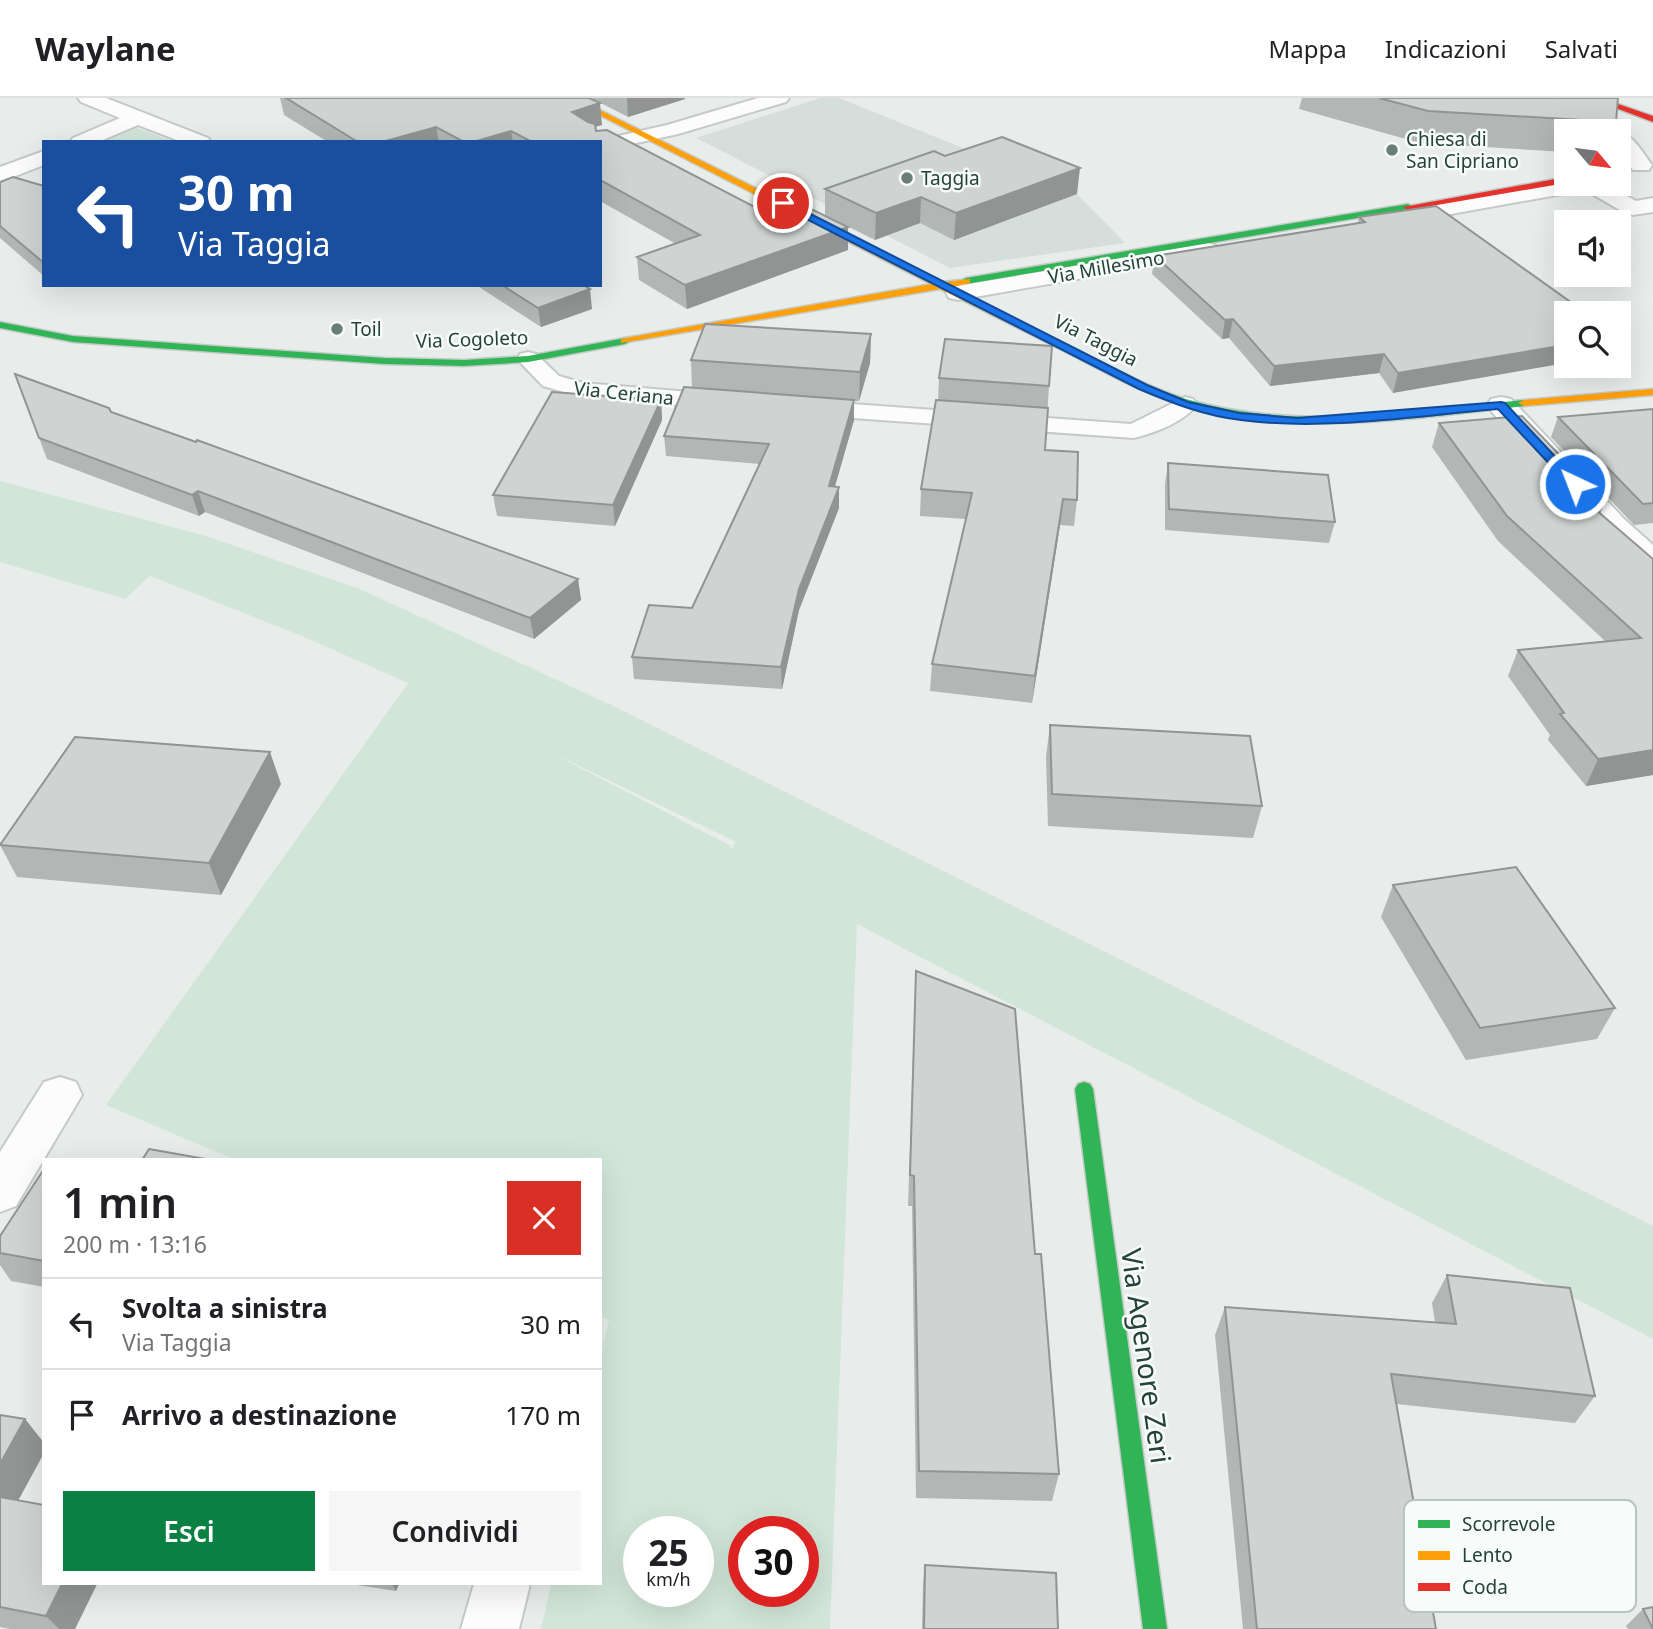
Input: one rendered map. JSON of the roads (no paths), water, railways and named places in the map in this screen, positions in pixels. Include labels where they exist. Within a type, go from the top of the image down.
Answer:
[{"type":"street","points":[[88,98],[196,140]]},
{"type":"street","name":"Via Taggia","points":[[570,98],[1143,387],[1185,404],[1239,417],[1297,421],[1653,393]]},
{"type":"street","points":[[602,145],[647,135],[779,98]]},
{"type":"street","points":[[1602,102],[1653,119]]},
{"type":"street","points":[[1602,102],[1608,119]]},
{"type":"street","points":[[85,140],[139,117]]},
{"type":"street","points":[[1631,149],[1647,164]]},
{"type":"street","points":[[4,171],[42,158]]},
{"type":"street","points":[[4,171],[42,179]]},
{"type":"street","name":"Via Millesimo","points":[[950,289],[1554,182]]},
{"type":"street","name":"Via Millesimo","points":[[950,289],[1554,189]]},
{"type":"street","points":[[1610,196],[1633,208],[1653,205]]},
{"type":"street","name":"Via Cogoleto","points":[[0,325],[73,339],[385,361],[464,363],[528,359],[950,289]]},
{"type":"street","points":[[1501,405],[1613,525],[1653,561]]},
{"type":"street","name":"Via Agenore Zeri","points":[[1084,1089],[1155,1629]]},
{"type":"street","points":[[0,1192],[60,1096]]},
{"type":"street","points":[[490,1629],[502,1585]]},
{"type":"lane","name":"Via Ceriana","points":[[528,359],[551,381],[581,390],[751,404]]},
{"type":"lane","points":[[792,407],[1134,431],[1158,421],[1185,404]]},
{"type":"place","name":"Chiesa di San Cipriano","points":[[1392,150]]},
{"type":"place","name":"Taggia","points":[[907,178]]},
{"type":"place","name":"Toil","points":[[337,329]]}]
